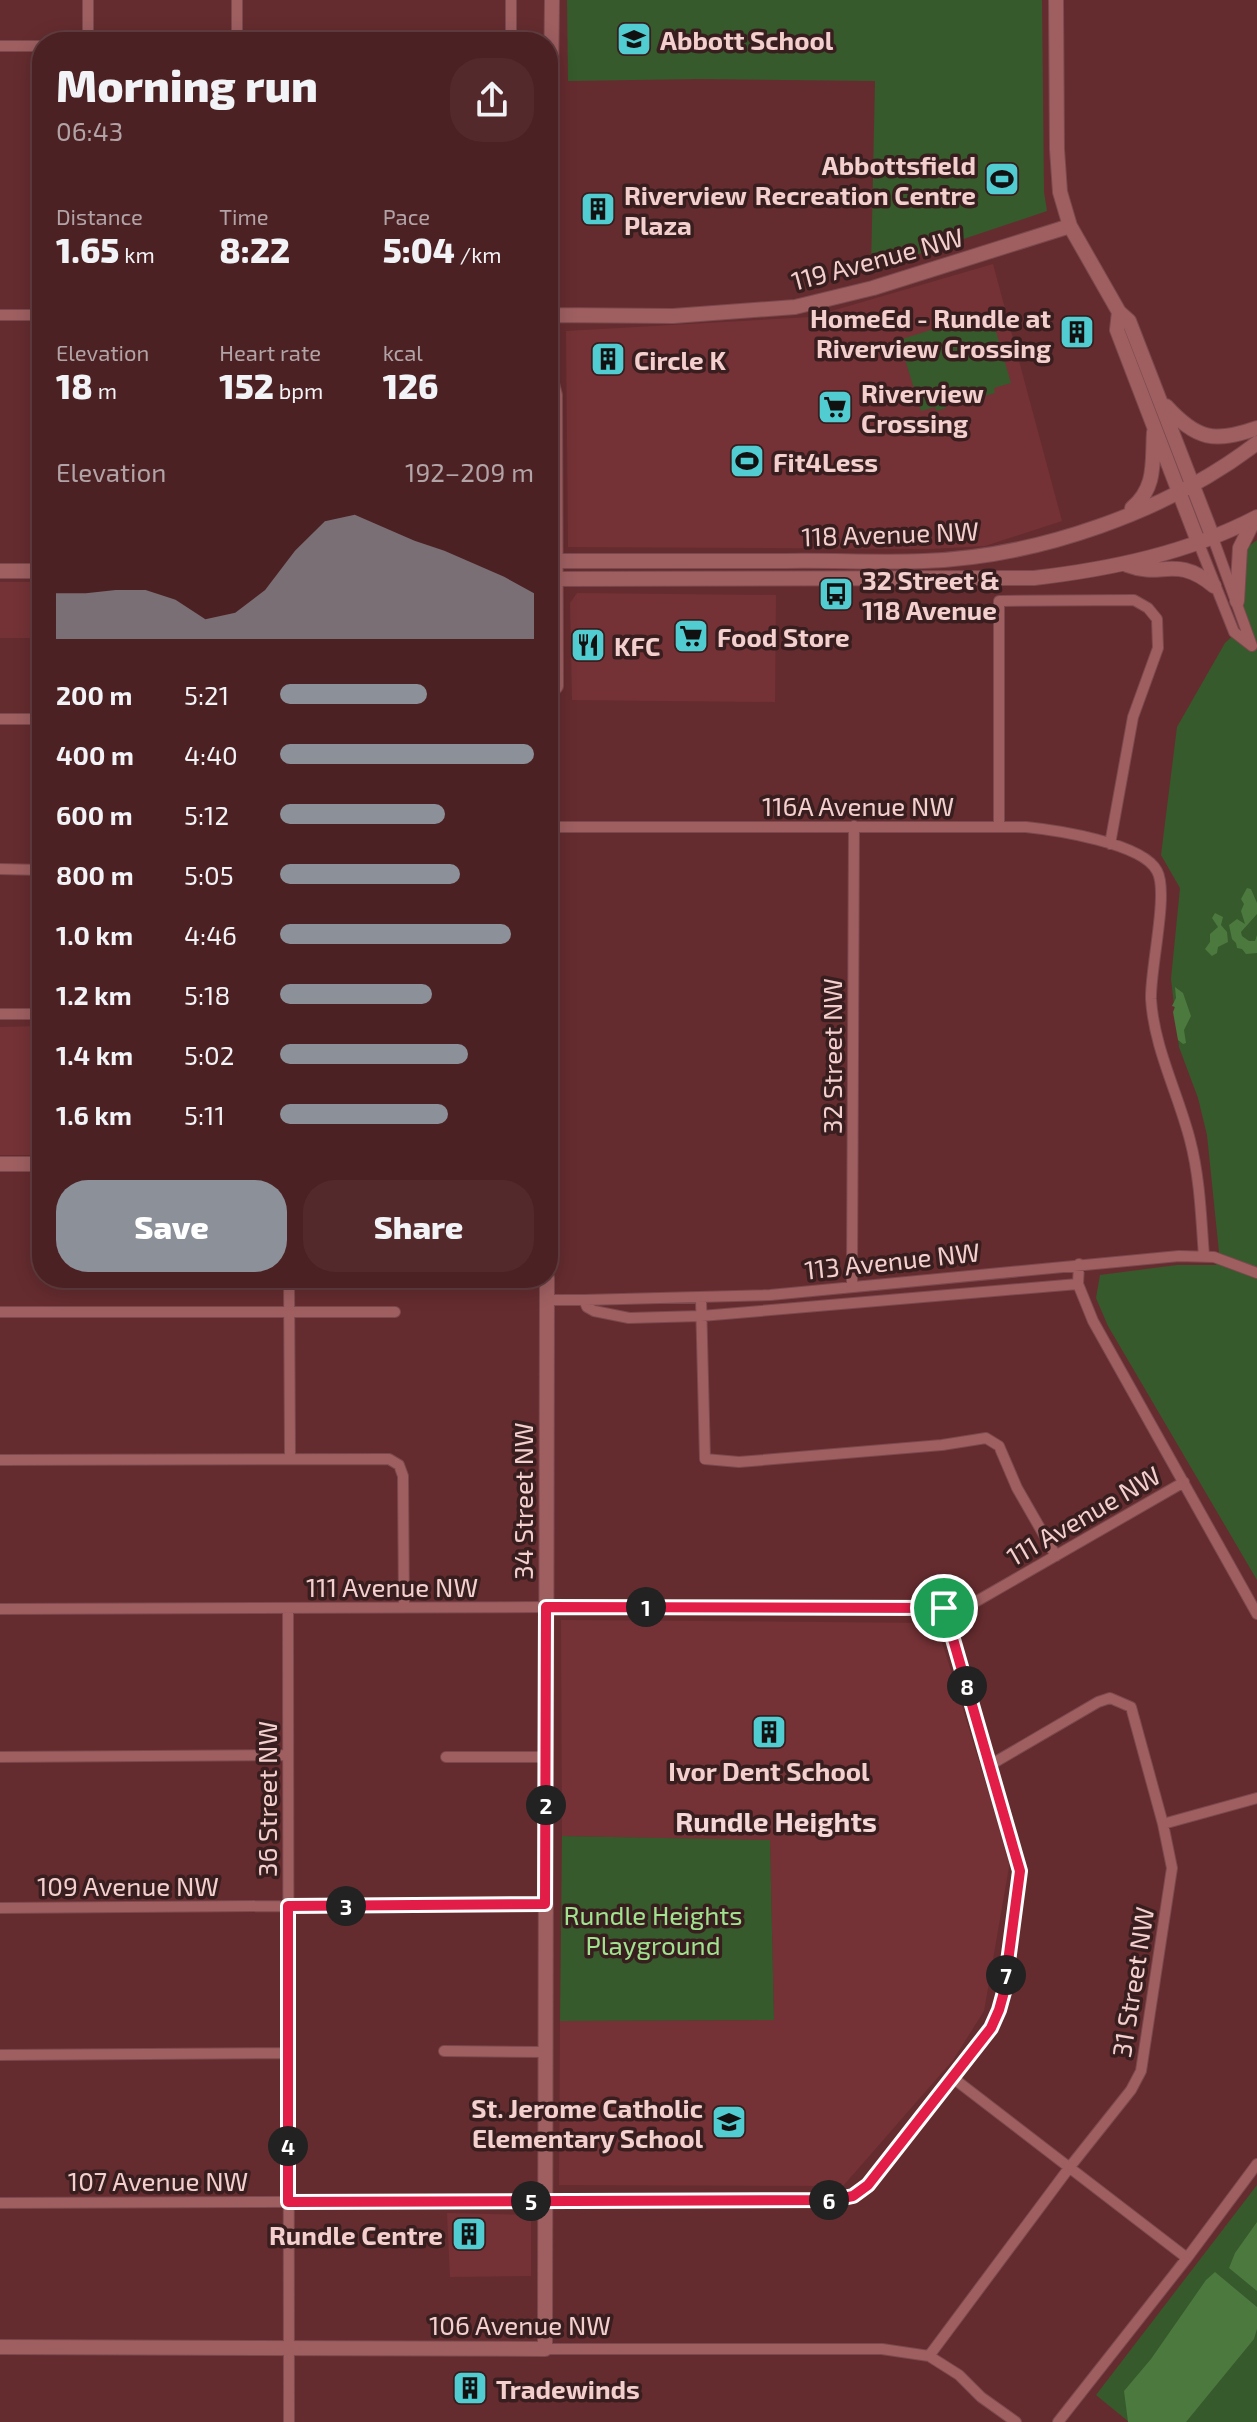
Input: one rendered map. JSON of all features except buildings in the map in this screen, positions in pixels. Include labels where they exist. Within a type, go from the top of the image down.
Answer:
[{"type":"street","points":[[88,0],[88,32]]},
{"type":"street","points":[[237,0],[237,32]]},
{"type":"street","points":[[511,0],[511,32]]},
{"type":"street","points":[[551,32],[552,0]]},
{"type":"street","points":[[1056,0],[1057,149],[1060,192],[1070,226],[1119,312],[1129,321],[1252,646],[1234,632],[1214,586],[1117,330],[1119,312]]},
{"type":"street","points":[[0,46],[32,46]]},
{"type":"street","name":"119 Avenue NW","points":[[558,315],[673,316],[795,307],[873,288],[1070,226]]},
{"type":"street","points":[[0,315],[32,315]]},
{"type":"street","points":[[1160,400],[1181,423],[1200,435],[1224,438],[1257,428]]},
{"type":"street","points":[[1118,520],[1141,501],[1150,485],[1154,428]]},
{"type":"street","name":"118 Avenue NW","points":[[558,561],[927,561],[1042,544],[1118,520],[1192,484],[1257,443]]},
{"type":"street","points":[[1237,601],[1240,548],[1256,517]]},
{"type":"street","name":"118 Avenue NW","points":[[558,579],[993,580],[1071,574],[1199,544],[1256,517]]},
{"type":"street","points":[[1123,564],[1137,569],[1184,569],[1198,574],[1214,586]]},
{"type":"street","points":[[0,571],[32,571]]},
{"type":"street","points":[[999,827],[999,601],[1134,600],[1148,608],[1157,619],[1158,648],[1133,717],[1110,844]]},
{"type":"street","points":[[0,719],[32,719]]},
{"type":"street","name":"32 Street NW","points":[[852,1285],[854,826]]},
{"type":"street","name":"116A Avenue NW","points":[[558,827],[999,827],[1063,831],[1110,844],[1141,857],[1157,871],[1161,892],[1151,1001],[1162,1055],[1195,1160],[1204,1256]]},
{"type":"street","points":[[0,869],[32,870]]},
{"type":"street","points":[[0,1014],[32,1014]]},
{"type":"street","points":[[0,1164],[32,1164]]},
{"type":"street","name":"113 Avenue NW","points":[[546,1300],[701,1299],[770,1295],[1079,1264],[1204,1256],[1229,1261],[1257,1273]]},
{"type":"street","points":[[1079,1264],[1078,1284],[1093,1321],[1257,1614]]},
{"type":"street","name":"113 Avenue NW","points":[[584,1300],[587,1307],[594,1311],[629,1318],[701,1316],[1078,1284]]},
{"type":"street","points":[[289,1288],[290,1458]]},
{"type":"street","name":"34 Street NW","points":[[545,2349],[547,1288]]},
{"type":"street","points":[[701,1299],[705,1459],[739,1462],[942,1445],[986,1438],[999,1446],[1017,1488],[1056,1556]]},
{"type":"street","points":[[0,1312],[395,1312]]},
{"type":"street","points":[[0,1460],[389,1459],[399,1465],[403,1476],[404,1608]]},
{"type":"street","name":"111 Avenue NW","points":[[0,1609],[944,1608],[977,1601],[1184,1482]]},
{"type":"street","name":"36 Street NW","points":[[288,1608],[289,2422]]},
{"type":"street","points":[[944,1608],[1020,1871],[999,2010],[991,2028],[953,2078],[1187,2258]]},
{"type":"street","name":"31 Street NW","points":[[929,2356],[1131,2090],[1141,2071],[1172,1868],[1131,1707],[1110,1698],[1098,1702],[990,1765]]},
{"type":"street","points":[[0,1757],[288,1755]]},
{"type":"street","points":[[446,1757],[546,1757]]},
{"type":"street","points":[[1163,1824],[1257,1798]]},
{"type":"street","name":"109 Avenue NW","points":[[0,1908],[545,1904]]},
{"type":"street","points":[[444,2051],[545,2052]]},
{"type":"street","points":[[0,2055],[288,2053]]},
{"type":"street","name":"107 Avenue NW","points":[[0,2203],[844,2199],[868,2185],[953,2078]]},
{"type":"street","points":[[1058,2422],[1257,2164]]},
{"type":"street","name":"106 Avenue NW","points":[[0,2347],[882,2349],[929,2356],[959,2375],[981,2397],[1016,2422]]},
{"type":"shaded area","name":"Riverview Crossing","points":[[993,264],[1062,521],[985,546],[929,549],[568,547],[566,331],[811,317]]},
{"type":"shaded area","points":[[0,582],[32,582],[32,638],[0,638]]},
{"type":"shaded area","points":[[577,593],[776,595],[775,702],[572,700],[570,603]]},
{"type":"shaded area","points":[[32,1026],[32,1155],[0,1155],[0,1027]]},
{"type":"shaded area","points":[[561,1620],[936,1623],[1010,1861],[984,2011],[953,2060],[843,2186],[559,2185],[560,2021],[774,2020],[770,1841],[562,1836]]},
{"type":"shaded area","points":[[447,2213],[531,2215],[531,2276],[450,2277]]},
{"type":"green space","points":[[567,0],[1042,0],[1044,192],[1047,211],[871,270],[875,81],[568,81]]},
{"type":"green space","points":[[990,311],[1011,383],[994,388],[995,393],[984,396],[983,393],[936,411],[935,407],[921,411],[899,340],[934,329],[932,322],[950,317],[952,322]]},
{"type":"green space","points":[[1257,540],[1257,1580],[1108,1326],[1096,1298],[1100,1275],[1177,1265],[1216,1265],[1219,1252],[1207,1135],[1198,1098],[1179,1047],[1171,979],[1180,888],[1161,855],[1177,727],[1225,643],[1242,627],[1244,550]]},
{"type":"green space","points":[[1247,888],[1251,889],[1257,903],[1257,914],[1241,932],[1249,941],[1255,941],[1257,935],[1257,953],[1246,954],[1237,948],[1229,925],[1237,919],[1245,924],[1241,899]]},
{"type":"green space","points":[[1215,913],[1223,917],[1221,925],[1227,932],[1228,942],[1218,947],[1217,953],[1212,956],[1205,949],[1210,942],[1210,934],[1218,927],[1212,918]]},
{"type":"green space","points":[[1175,987],[1183,993],[1191,1016],[1184,1030],[1186,1043],[1183,1044],[1178,1040],[1173,1012],[1175,1007],[1172,1006],[1176,998]]},
{"type":"green space","name":"Rundle Heights Playground","points":[[562,1836],[770,1840],[774,2020],[560,2021]]},
{"type":"green space","points":[[1257,2185],[1257,2422],[1129,2422],[1096,2395]]},
{"type":"green space","points":[[1257,2222],[1257,2291],[1229,2268],[1235,2253]]},
{"type":"green space","points":[[1215,2272],[1257,2307],[1254,2339],[1186,2422],[1128,2422],[1124,2391]]},
{"type":"place","name":"Abbott School","points":[[634,39]]},
{"type":"place","name":"Abbottsfield Recreation Centre","points":[[1002,179]]},
{"type":"place","name":"Riverview Plaza","points":[[598,209]]},
{"type":"place","name":"HomeEd - Rundle at Riverview Crossing","points":[[1077,332]]},
{"type":"place","name":"Circle K","points":[[608,359]]},
{"type":"place","name":"Riverview Crossing","points":[[835,407]]},
{"type":"place","name":"Fit4Less","points":[[747,461]]},
{"type":"place","name":"32 Street & 118 Avenue","points":[[836,594]]},
{"type":"place","name":"Food Store","points":[[691,636]]},
{"type":"place","name":"KFC","points":[[588,645]]},
{"type":"place","name":"Ivor Dent School","points":[[769,1732]]},
{"type":"place","name":"St. Jerome Catholic Elementary School","points":[[729,2122]]},
{"type":"place","name":"Rundle Centre","points":[[469,2234]]},
{"type":"place","name":"Tradewinds","points":[[470,2388]]},
{"type":"district","name":"Rundle Heights","points":[[776,1821]]},
{"type":"route","points":[[546,1607],[944,1608],[1020,1871],[1004,1992],[991,2028],[862,2191],[833,2200],[288,2202],[288,1906],[545,1904],[546,1607]]}]
